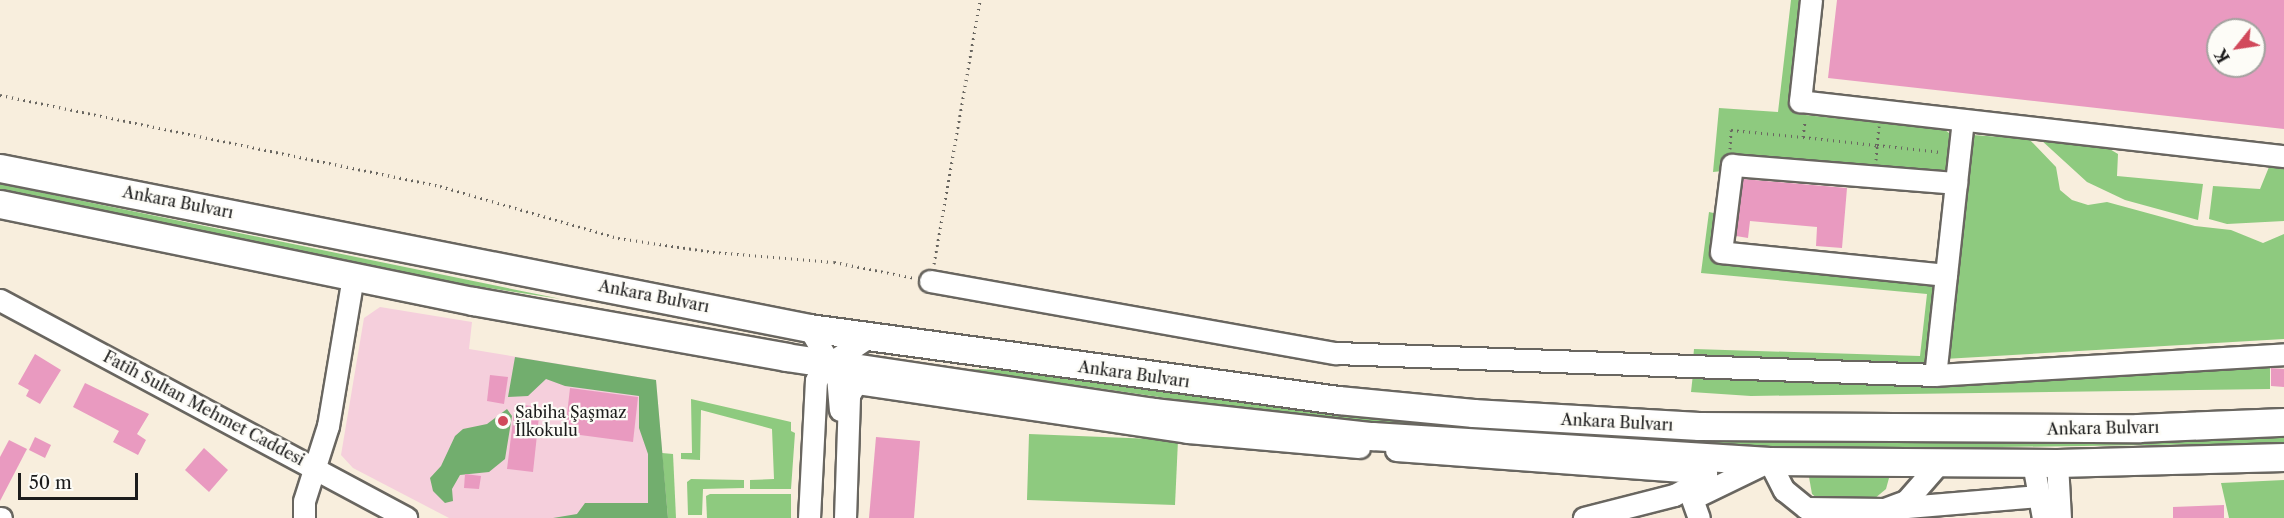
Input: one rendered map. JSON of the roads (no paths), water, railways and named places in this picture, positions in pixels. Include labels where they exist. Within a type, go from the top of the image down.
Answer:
[{"type":"main road","name":"Ankara Bulvarı","points":[[0,168],[809,328],[1248,390],[1473,413],[1611,422],[1844,429],[2138,428],[2284,422]]},
{"type":"main road","name":"Ankara Bulvarı","points":[[0,204],[353,276],[831,363],[1154,412],[1372,436],[1769,461],[2045,463],[2284,457]]},
{"type":"street","points":[[1811,0],[1800,101],[2284,156]]},
{"type":"street","points":[[1935,375],[1963,120]]},
{"type":"street","points":[[1946,275],[1721,252],[1732,165],[1956,183]]},
{"type":"street","points":[[304,518],[304,501],[328,426],[353,276]]},
{"type":"street","points":[[930,281],[1336,353],[1935,375],[2284,354]]},
{"type":"street","name":"Fatih Sultan Mehmet Caddesi","points":[[0,300],[406,518]]},
{"type":"street","points":[[809,328],[831,363],[840,404],[835,518]]},
{"type":"street","points":[[809,518],[815,389],[820,375],[831,363],[870,336]]},
{"type":"street","points":[[845,518],[849,395],[856,383],[1187,432],[1706,473],[1706,478],[1674,495],[1584,518]]},
{"type":"street","points":[[1635,518],[1695,508],[1769,461],[1784,490],[1806,508],[1815,511],[1884,509],[2041,513]]},
{"type":"street","points":[[1884,509],[1906,501],[1940,462]]},
{"type":"street","points":[[2041,513],[2045,463]]},
{"type":"street","points":[[2041,513],[2045,463]]},
{"type":"place","name":"Sabiha Şaşmaz İlkokulu","points":[[503,421]]}]
